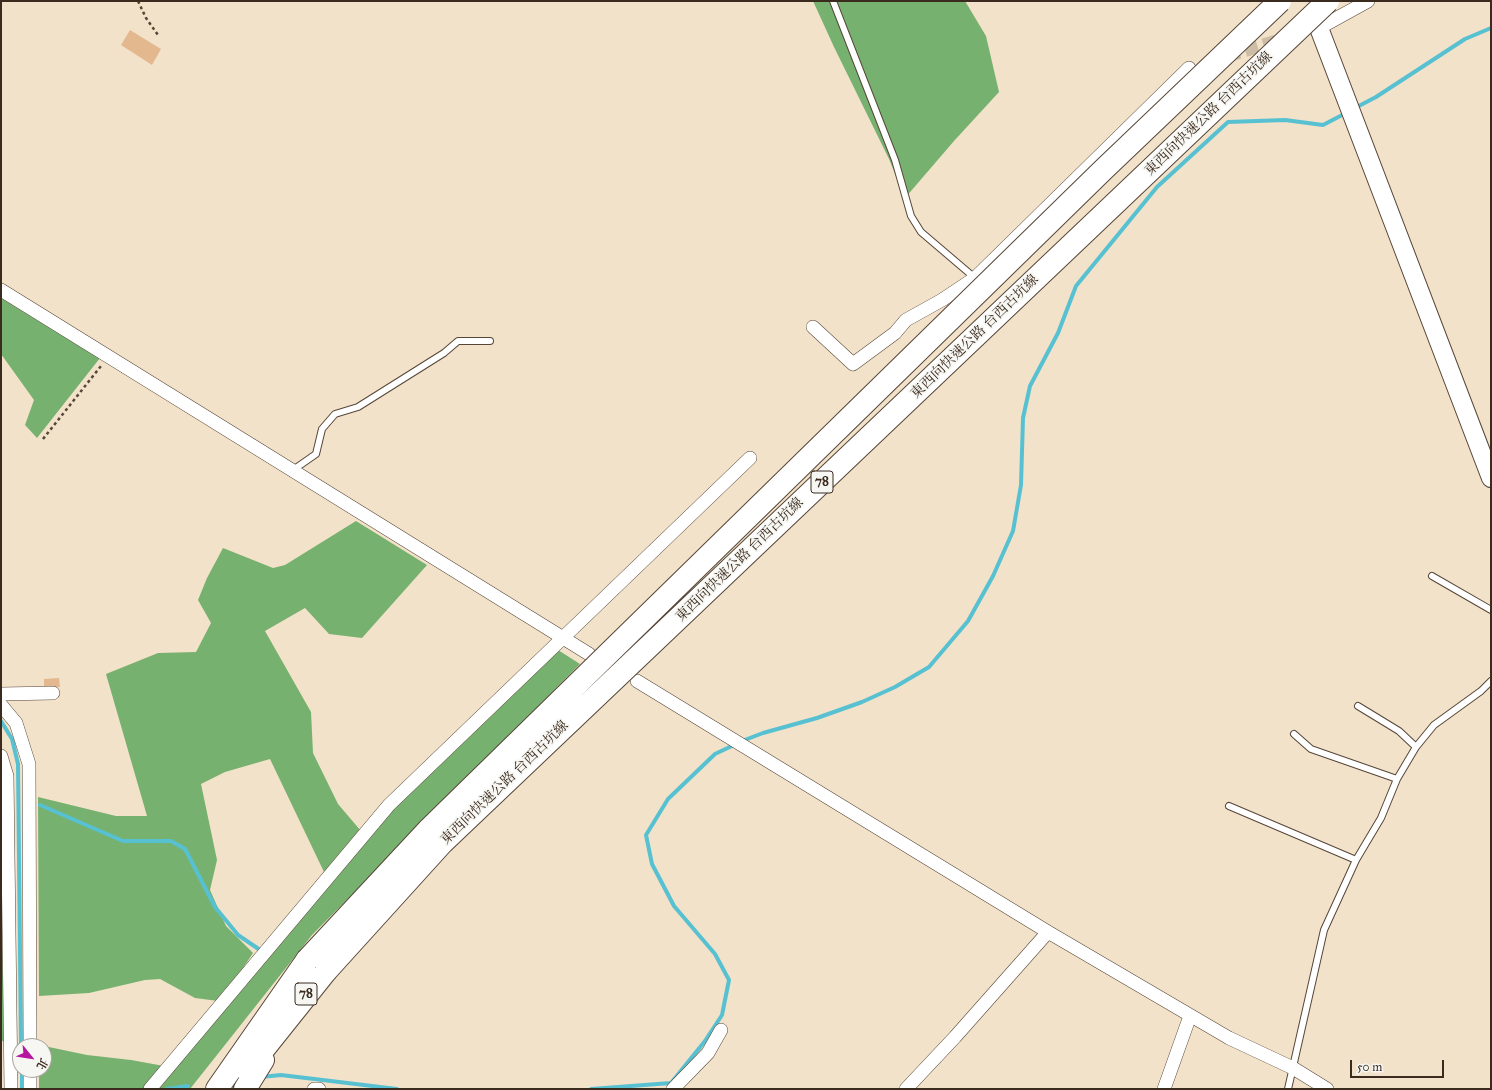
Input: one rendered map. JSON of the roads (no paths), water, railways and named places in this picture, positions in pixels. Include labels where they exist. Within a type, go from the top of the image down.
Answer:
[{"type":"highway","name":"東西向快速公路 台西古坑線","points":[[287,1017],[317,965],[430,828],[1092,181],[1280,1]]},
{"type":"highway","name":"東西向快速公路 台西古坑線","points":[[290,984],[317,965],[442,843],[1328,1]]},
{"type":"highway","points":[[201,1089],[290,984]]},
{"type":"highway","points":[[217,1089],[290,984]]},
{"type":"highway","points":[[233,1089],[287,1017]]},
{"type":"highway","points":[[245,1089],[287,1017]]},
{"type":"street","points":[[1368,1],[1319,28],[1359,128],[1491,478]]},
{"type":"street","points":[[813,327],[853,364],[895,333],[906,320],[942,300],[975,278],[1189,68]]},
{"type":"street","points":[[1,290],[589,654]]},
{"type":"street","points":[[153,1086],[389,804],[563,639],[750,458]]},
{"type":"street","points":[[637,681],[1048,932],[1190,1016],[1229,1038],[1293,1068],[1327,1089]]},
{"type":"street","points":[[1,694],[53,693]]},
{"type":"street","points":[[1,705],[16,723],[29,764],[30,1038]]},
{"type":"street","points":[[1,756],[6,776],[11,1085]]},
{"type":"street","points":[[906,1089],[955,1037],[1048,932]]},
{"type":"street","points":[[1164,1089],[1190,1016]]},
{"type":"street","points":[[673,1089],[708,1053],[722,1030]]},
{"type":"street","points":[[314,1089],[319,1089]]},
{"type":"lane","points":[[833,1],[895,160],[911,216],[920,232],[975,278]]},
{"type":"lane","points":[[293,470],[316,454],[322,429],[335,414],[358,407],[444,353],[458,341],[490,341]]},
{"type":"lane","points":[[1432,576],[1491,610]]},
{"type":"lane","points":[[1288,1089],[1324,930],[1356,860],[1381,818],[1397,779],[1416,747],[1434,725],[1481,691],[1491,681]]},
{"type":"lane","points":[[1358,706],[1399,730],[1416,747]]},
{"type":"lane","points":[[1294,734],[1311,749],[1397,779]]},
{"type":"lane","points":[[1229,806],[1356,860]]},
{"type":"waterway","points":[[1355,108],[1376,97],[1465,39],[1491,28]]},
{"type":"waterway","points":[[742,741],[763,733],[817,718],[862,702],[895,687],[929,667],[968,621],[993,576],[1013,531],[1021,485],[1023,418],[1030,386],[1058,333],[1076,286],[1157,187],[1228,122],[1285,120],[1323,125],[1346,113]]},
{"type":"waterway","points":[[1,721],[12,739],[18,764],[21,1038]]},
{"type":"waterway","points":[[591,1089],[671,1083],[705,1041],[722,1015],[729,980],[715,954],[674,906],[652,864],[646,835],[668,799],[715,754],[736,744]]},
{"type":"waterway","points":[[40,805],[123,841],[171,841],[185,849],[215,907],[238,935],[263,952]]},
{"type":"waterway","points":[[261,1077],[281,1075],[397,1089]]},
{"type":"waterway","points":[[22,1078],[22,1089]]},
{"type":"waterway","points":[[167,1089],[188,1086]]},
{"type":"tunnel","points":[[1227,56],[1283,39]]}]
